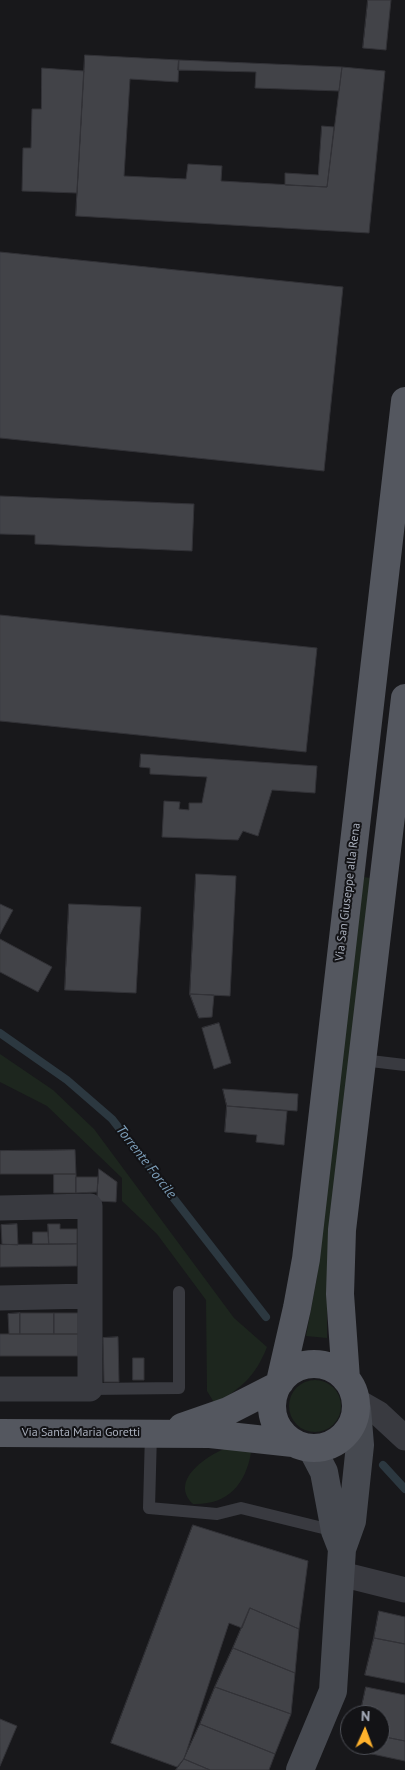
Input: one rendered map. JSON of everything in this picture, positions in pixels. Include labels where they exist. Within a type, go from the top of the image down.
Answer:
[{"type":"main road","name":"Via San Giuseppe alla Rena","points":[[278,1384],[297,1308],[306,1259],[405,401]]},
{"type":"main road","points":[[339,1551],[352,1521],[358,1479],[360,1445],[341,1316],[340,1255],[405,698]]},
{"type":"main road","points":[[363,760],[397,765]]},
{"type":"main road","points":[[352,858],[386,862]]},
{"type":"main road","points":[[156,1433],[228,1411],[278,1384],[295,1369],[312,1364],[334,1369],[353,1396],[354,1423],[344,1438],[328,1447],[302,1446]]},
{"type":"main road","points":[[278,1384],[272,1401],[274,1417],[281,1432],[302,1446],[324,1472],[339,1551],[332,1691],[300,1770]]},
{"type":"main road","name":"Via Santa Maria Goretti","points":[[0,1433],[210,1434],[302,1446]]},
{"type":"street","points":[[0,1208],[90,1206],[90,1389],[0,1389]]},
{"type":"street","points":[[0,1298],[89,1296]]},
{"type":"street","points":[[353,1396],[400,1430]]},
{"type":"street","points":[[339,1551],[405,1590]]},
{"type":"lane","points":[[362,1060],[405,1065]]},
{"type":"lane","points":[[90,1389],[179,1388],[179,1292]]},
{"type":"lane","points":[[156,1433],[149,1508],[217,1514],[240,1508],[339,1551]]},
{"type":"shaded area","points":[[363,877],[371,878],[327,1278],[327,1338],[306,1336],[317,1277]]},
{"type":"shaded area","points":[[0,1054],[53,1090],[94,1129],[234,1318],[267,1347],[258,1366],[247,1380],[215,1404],[207,1391],[206,1300],[157,1234],[122,1201],[122,1178],[47,1106],[0,1082]]},
{"type":"shaded area","points":[[310,1380],[320,1380],[334,1387],[341,1401],[341,1411],[334,1425],[320,1432],[310,1432],[300,1428],[293,1421],[289,1411],[289,1401],[293,1391],[300,1384]]},
{"type":"shaded area","points":[[232,1446],[246,1447],[251,1453],[244,1475],[239,1483],[225,1497],[216,1501],[193,1504],[186,1495],[185,1485],[189,1476],[204,1460]]},
{"type":"building","points":[[368,0],[391,0],[386,50],[363,48]]},
{"type":"building","points":[[85,55],[179,60],[178,82],[130,79],[124,176],[186,179],[188,164],[222,166],[221,181],[327,187],[342,67],[385,71],[369,233],[76,216]]},
{"type":"building","points":[[179,60],[342,67],[339,91],[255,88],[256,72],[178,70]]},
{"type":"building","points":[[42,68],[84,71],[77,193],[22,191],[23,148],[31,148],[32,109],[41,109]]},
{"type":"building","points":[[322,126],[334,127],[327,187],[285,185],[285,173],[318,175]]},
{"type":"building","points":[[0,252],[343,287],[324,471],[0,438]]},
{"type":"building","points":[[0,496],[194,504],[192,551],[35,544],[35,535],[0,534]]},
{"type":"building","points":[[0,615],[317,648],[306,752],[0,721]]},
{"type":"building","points":[[141,754],[317,766],[315,793],[272,790],[258,836],[243,831],[238,840],[162,837],[164,801],[180,802],[179,809],[189,810],[189,803],[202,803],[207,777],[150,774],[150,768],[140,767]]},
{"type":"building","points":[[196,874],[236,876],[230,996],[190,994]]},
{"type":"building","points":[[0,904],[13,910],[0,934]]},
{"type":"building","points":[[69,904],[141,907],[136,993],[65,990]]},
{"type":"building","points":[[0,939],[52,967],[38,992],[0,972]]},
{"type":"building","points":[[190,994],[214,995],[212,1017],[199,1018]]},
{"type":"building","points":[[219,1023],[231,1063],[214,1069],[202,1028]]},
{"type":"building","points":[[223,1089],[298,1094],[297,1111],[227,1106]]},
{"type":"building","points":[[227,1106],[287,1111],[284,1145],[256,1142],[257,1135],[225,1132]]},
{"type":"building","points":[[75,1150],[76,1174],[0,1174],[0,1151]]},
{"type":"building","points":[[99,1169],[117,1182],[116,1202],[97,1201]]},
{"type":"building","points":[[54,1174],[76,1174],[76,1193],[54,1193]]},
{"type":"building","points":[[76,1177],[98,1177],[97,1192],[76,1193]]},
{"type":"building","points":[[17,1224],[18,1245],[2,1244],[1,1225]]},
{"type":"building","points":[[48,1224],[60,1224],[60,1229],[77,1229],[77,1244],[49,1244]]},
{"type":"building","points":[[33,1232],[48,1232],[49,1244],[33,1244]]},
{"type":"building","points":[[77,1244],[77,1266],[0,1267],[0,1245]]},
{"type":"building","points":[[20,1313],[54,1313],[54,1334],[20,1334]]},
{"type":"building","points":[[20,1313],[20,1334],[9,1334],[8,1314]]},
{"type":"building","points":[[54,1313],[78,1313],[78,1334],[54,1334]]},
{"type":"building","points":[[0,1334],[78,1334],[78,1356],[0,1356]]},
{"type":"building","points":[[118,1337],[119,1382],[104,1382],[103,1338]]},
{"type":"building","points":[[133,1358],[144,1358],[144,1380],[133,1380]]},
{"type":"building","points":[[193,1525],[308,1561],[299,1629],[250,1608],[242,1628],[229,1623],[184,1759],[177,1767],[111,1743]]},
{"type":"building","points":[[250,1608],[299,1629],[295,1673],[233,1648]]},
{"type":"building","points":[[379,1611],[405,1617],[405,1644],[374,1638]]},
{"type":"building","points":[[374,1638],[405,1644],[405,1683],[365,1675]]},
{"type":"building","points":[[233,1648],[295,1673],[291,1714],[215,1687]]},
{"type":"building","points":[[215,1687],[291,1714],[275,1754],[200,1724]]},
{"type":"building","points":[[366,1687],[405,1695],[405,1741],[390,1738],[390,1705],[362,1705]]},
{"type":"building","points":[[0,1719],[17,1726],[0,1766]]},
{"type":"building","points":[[200,1724],[275,1754],[269,1770],[210,1770],[184,1759]]},
{"type":"building","points":[[390,1738],[405,1741],[405,1761],[377,1755],[390,1755]]},
{"type":"building","points":[[184,1759],[210,1770],[176,1770]]},
{"type":"waterway","name":"Torrente Forcile","points":[[0,1033],[67,1080],[112,1119],[266,1317]]},
{"type":"waterway","name":"Torrente Forcile","points":[[383,1465],[405,1489]]}]
